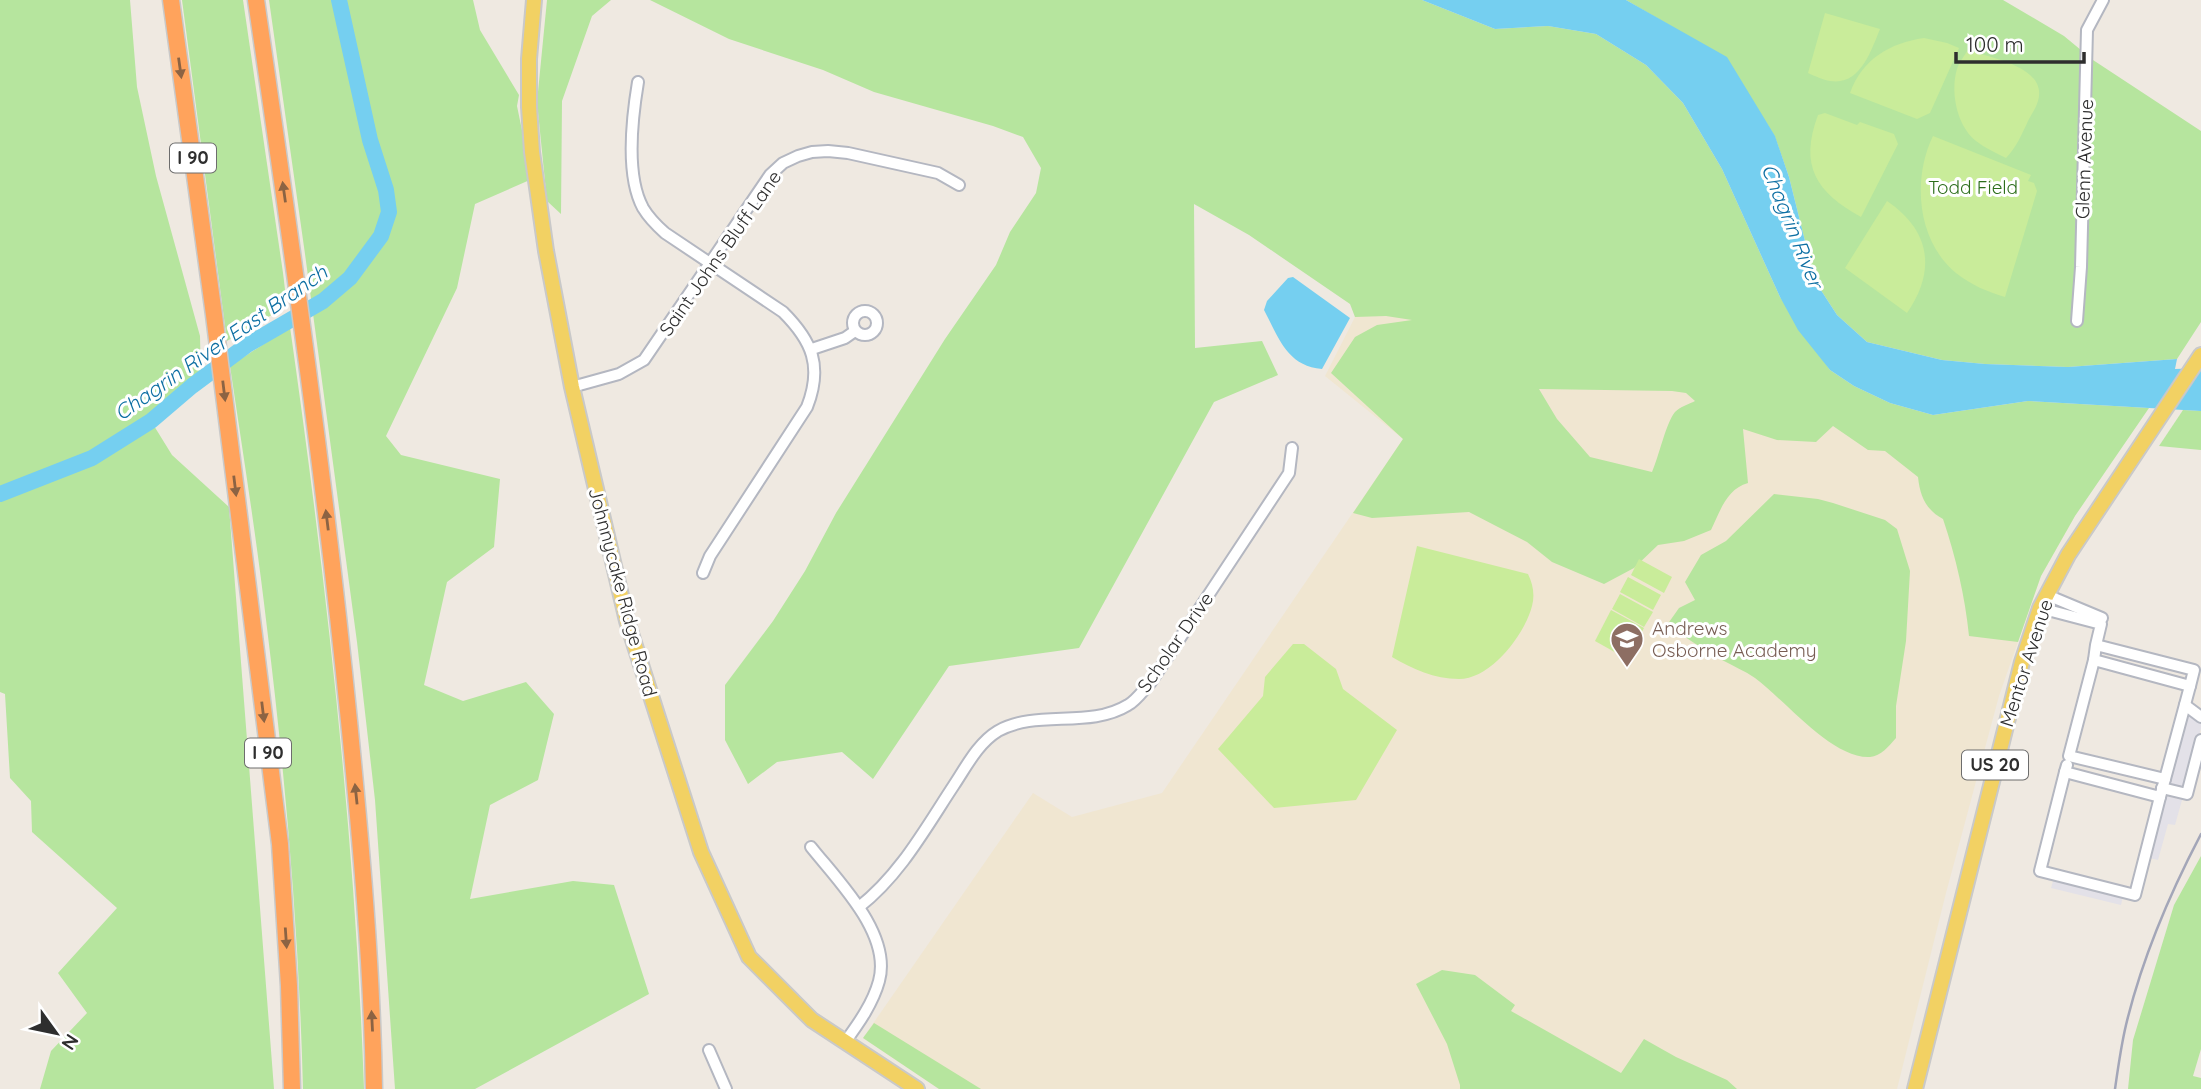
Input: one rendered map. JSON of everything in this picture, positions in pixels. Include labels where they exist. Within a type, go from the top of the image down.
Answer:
[{"type":"highway","name":"I 90","points":[[171,0],[214,315],[280,844],[292,1089]]},
{"type":"highway","points":[[256,0],[293,259],[339,626],[363,867],[374,1089]]},
{"type":"main road","name":"Johnnycake Ridge Road","points":[[534,0],[529,71],[533,152],[546,251],[572,387],[628,621],[701,852],[749,957],[812,1020],[917,1089]]},
{"type":"main road","name":"Mentor Avenue","points":[[1915,1089],[2022,662],[2044,601],[2074,545],[2201,355]]},
{"type":"street","name":"Glenn Avenue","points":[[2077,321],[2081,267],[2087,30],[2103,0]]},
{"type":"street","points":[[638,82],[632,139],[636,187],[642,206],[652,221],[665,233],[783,312],[800,328],[812,349],[814,387],[807,407],[710,556],[704,573]]},
{"type":"street","name":"Saint Johns Bluff Lane","points":[[572,387],[620,374],[644,360],[770,175],[783,163],[812,152],[848,153],[938,173],[960,186]]},
{"type":"street","points":[[812,349],[845,338],[855,331]]},
{"type":"street","name":"Scholar Drive","points":[[859,907],[879,891],[900,866],[977,750],[997,732],[1027,721],[1109,713],[1130,704],[1151,682],[1289,473],[1292,448]]},
{"type":"street","points":[[2044,601],[2102,618]]},
{"type":"street","points":[[2044,601],[2101,624],[2040,871],[2135,895],[2194,670],[2096,645]]},
{"type":"street","points":[[2094,660],[2190,686]]},
{"type":"street","points":[[2185,705],[2201,717]]},
{"type":"street","points":[[2065,772],[2187,794],[2201,740]]},
{"type":"street","points":[[2069,756],[2162,788]]},
{"type":"street","points":[[811,847],[859,907],[881,953],[880,978],[871,1003],[845,1042]]},
{"type":"street","points":[[709,1050],[726,1089]]},
{"type":"shaded area","name":"Andrews Osborne Academy","points":[[1345,286],[1504,297],[2075,516],[2041,576],[1999,696],[1897,1089],[939,1089],[863,1038],[1033,793],[1072,817],[1162,793],[1403,439],[1325,376],[1355,317]]},
{"type":"shaded area","points":[[2187,716],[2201,720],[2201,728],[2185,789],[2169,785]]},
{"type":"shaded area","points":[[2166,796],[2182,800],[2175,825],[2168,824],[2158,860],[2149,858]]},
{"type":"shaded area","points":[[2054,878],[2123,896],[2121,905],[2051,888]]},
{"type":"green space","points":[[0,0],[130,0],[137,87],[156,176],[200,336],[201,380],[151,421],[172,455],[229,507],[274,1089],[40,1089],[51,1051],[87,1013],[58,973],[117,908],[32,832],[31,801],[10,778],[5,694],[0,692],[0,494],[12,488],[0,488]]},
{"type":"green space","points":[[182,0],[243,0],[283,273],[287,306],[227,341]]},
{"type":"green space","points":[[269,0],[473,0],[480,30],[519,95],[517,106],[532,179],[475,204],[457,288],[386,436],[401,455],[500,479],[494,547],[447,582],[424,685],[463,701],[526,682],[554,714],[538,780],[490,805],[470,899],[573,881],[614,885],[649,994],[475,1089],[395,1089],[375,800],[357,642]]},
{"type":"green space","points":[[547,0],[611,0],[592,16],[562,101],[561,214],[547,201],[537,102]]},
{"type":"green space","points":[[650,0],[1422,0],[1495,29],[1548,26],[1596,34],[1646,65],[1683,103],[1722,169],[1780,297],[1830,370],[1854,386],[1890,403],[1933,415],[2028,401],[2149,408],[2075,516],[2041,576],[2018,642],[1969,636],[1948,534],[1943,519],[1925,502],[1918,477],[1885,451],[1868,450],[1833,426],[1816,442],[1777,440],[1743,429],[1748,483],[1734,490],[1729,496],[1711,530],[1684,541],[1658,545],[1634,568],[1604,584],[1552,562],[1527,542],[1469,512],[1372,518],[1353,513],[1403,439],[1331,373],[1355,337],[1377,325],[1412,320],[1386,316],[1355,317],[1350,304],[1249,235],[1194,204],[1195,348],[1262,341],[1278,375],[1214,402],[1079,648],[949,666],[873,779],[842,752],[777,762],[748,784],[725,740],[725,685],[773,621],[805,571],[836,513],[945,339],[996,265],[1010,232],[1036,193],[1041,168],[1023,137],[874,92],[823,70],[729,39]],"holes":[[[1539,389],[1686,393],[1695,401],[1675,412],[1652,472],[1590,457],[1557,419]]]},
{"type":"green space","name":"Todd Field","points":[[1626,0],[2003,0],[2064,36],[2093,60],[2201,131],[2201,322],[2177,359],[2068,367],[1942,360],[1867,342],[1837,315],[1815,281],[1789,177],[1775,137],[1766,122],[1674,28]]},
{"type":"green space","points":[[1825,13],[1880,29],[1873,47],[1857,73],[1840,81],[1827,80],[1808,73]]},
{"type":"green space","points":[[1924,38],[1959,48],[1930,113],[1917,119],[1850,93],[1862,71],[1879,55],[1900,44]]},
{"type":"green space","points":[[1968,50],[2003,61],[2026,72],[2035,80],[2039,89],[2036,106],[2006,158],[1969,135],[1960,118],[1955,98],[1955,78]]},
{"type":"green space","points":[[1825,113],[1857,125],[1860,122],[1894,134],[1898,144],[1861,217],[1833,198],[1815,176],[1810,149],[1818,115]]},
{"type":"green space","points":[[1933,136],[2031,175],[2028,181],[2034,183],[2037,191],[2005,297],[1980,288],[1956,273],[1943,260],[1933,244],[1922,209],[1921,190],[1926,153]]},
{"type":"green space","points":[[1887,201],[1913,225],[1924,252],[1922,282],[1907,313],[1845,268]]},
{"type":"green space","points":[[290,327],[337,707],[354,898],[364,1089],[303,1089],[295,916],[280,743],[259,563],[230,366]]},
{"type":"green space","points":[[2183,410],[2201,411],[2201,450],[2159,446]]},
{"type":"green space","points":[[1774,494],[1833,503],[1885,520],[1897,529],[1910,571],[1906,641],[1896,706],[1896,738],[1878,755],[1855,755],[1840,749],[1755,678],[1667,625],[1679,608],[1695,600],[1685,582],[1701,555],[1726,541]]},
{"type":"green space","points":[[1417,546],[1528,574],[1533,594],[1528,617],[1505,653],[1483,672],[1459,679],[1441,677],[1392,657]]},
{"type":"green space","points":[[1639,559],[1672,577],[1664,593],[1631,575]]},
{"type":"green space","points":[[1628,577],[1661,595],[1653,610],[1620,592]]},
{"type":"green space","points":[[1620,594],[1653,612],[1644,627],[1612,609]]},
{"type":"green space","points":[[1611,610],[1644,628],[1627,659],[1595,641]]},
{"type":"green space","points":[[1293,644],[1304,644],[1336,669],[1343,689],[1397,730],[1356,800],[1274,808],[1218,749],[1263,696],[1265,677]]},
{"type":"green space","points":[[2201,856],[2201,1049],[2193,1076],[2201,1078],[2201,1089],[2128,1089],[2133,1040],[2174,905]]},
{"type":"green space","points":[[1442,970],[1475,975],[1515,1005],[1511,1011],[1621,1073],[1644,1039],[1727,1080],[1737,1089],[1460,1089],[1447,1044],[1416,984]]},
{"type":"green space","points":[[874,1023],[981,1089],[939,1089],[863,1038]]},
{"type":"water","name":"Chagrin River","points":[[1422,0],[1626,0],[1727,57],[1775,136],[1789,177],[1815,281],[1837,315],[1867,342],[1942,360],[1985,364],[2068,367],[2177,359],[2175,369],[2201,368],[2201,411],[2028,401],[1933,415],[1890,403],[1854,386],[1830,370],[1798,330],[1780,297],[1722,169],[1683,103],[1646,65],[1596,34],[1548,26],[1495,29]]},
{"type":"water","points":[[1293,277],[1350,318],[1322,369],[1310,367],[1292,356],[1264,310],[1267,301],[1288,278]]},
{"type":"waterway","name":"Chagrin River East Branch","points":[[0,494],[92,458],[151,421],[247,345],[323,301],[350,278],[381,236],[389,212],[386,190],[370,140],[339,0]]},
{"type":"railway","points":[[2115,1089],[2124,1033],[2148,951],[2201,834]]},
{"type":"place","name":"Andrews Osborne Academy","points":[[1627,669]]}]
